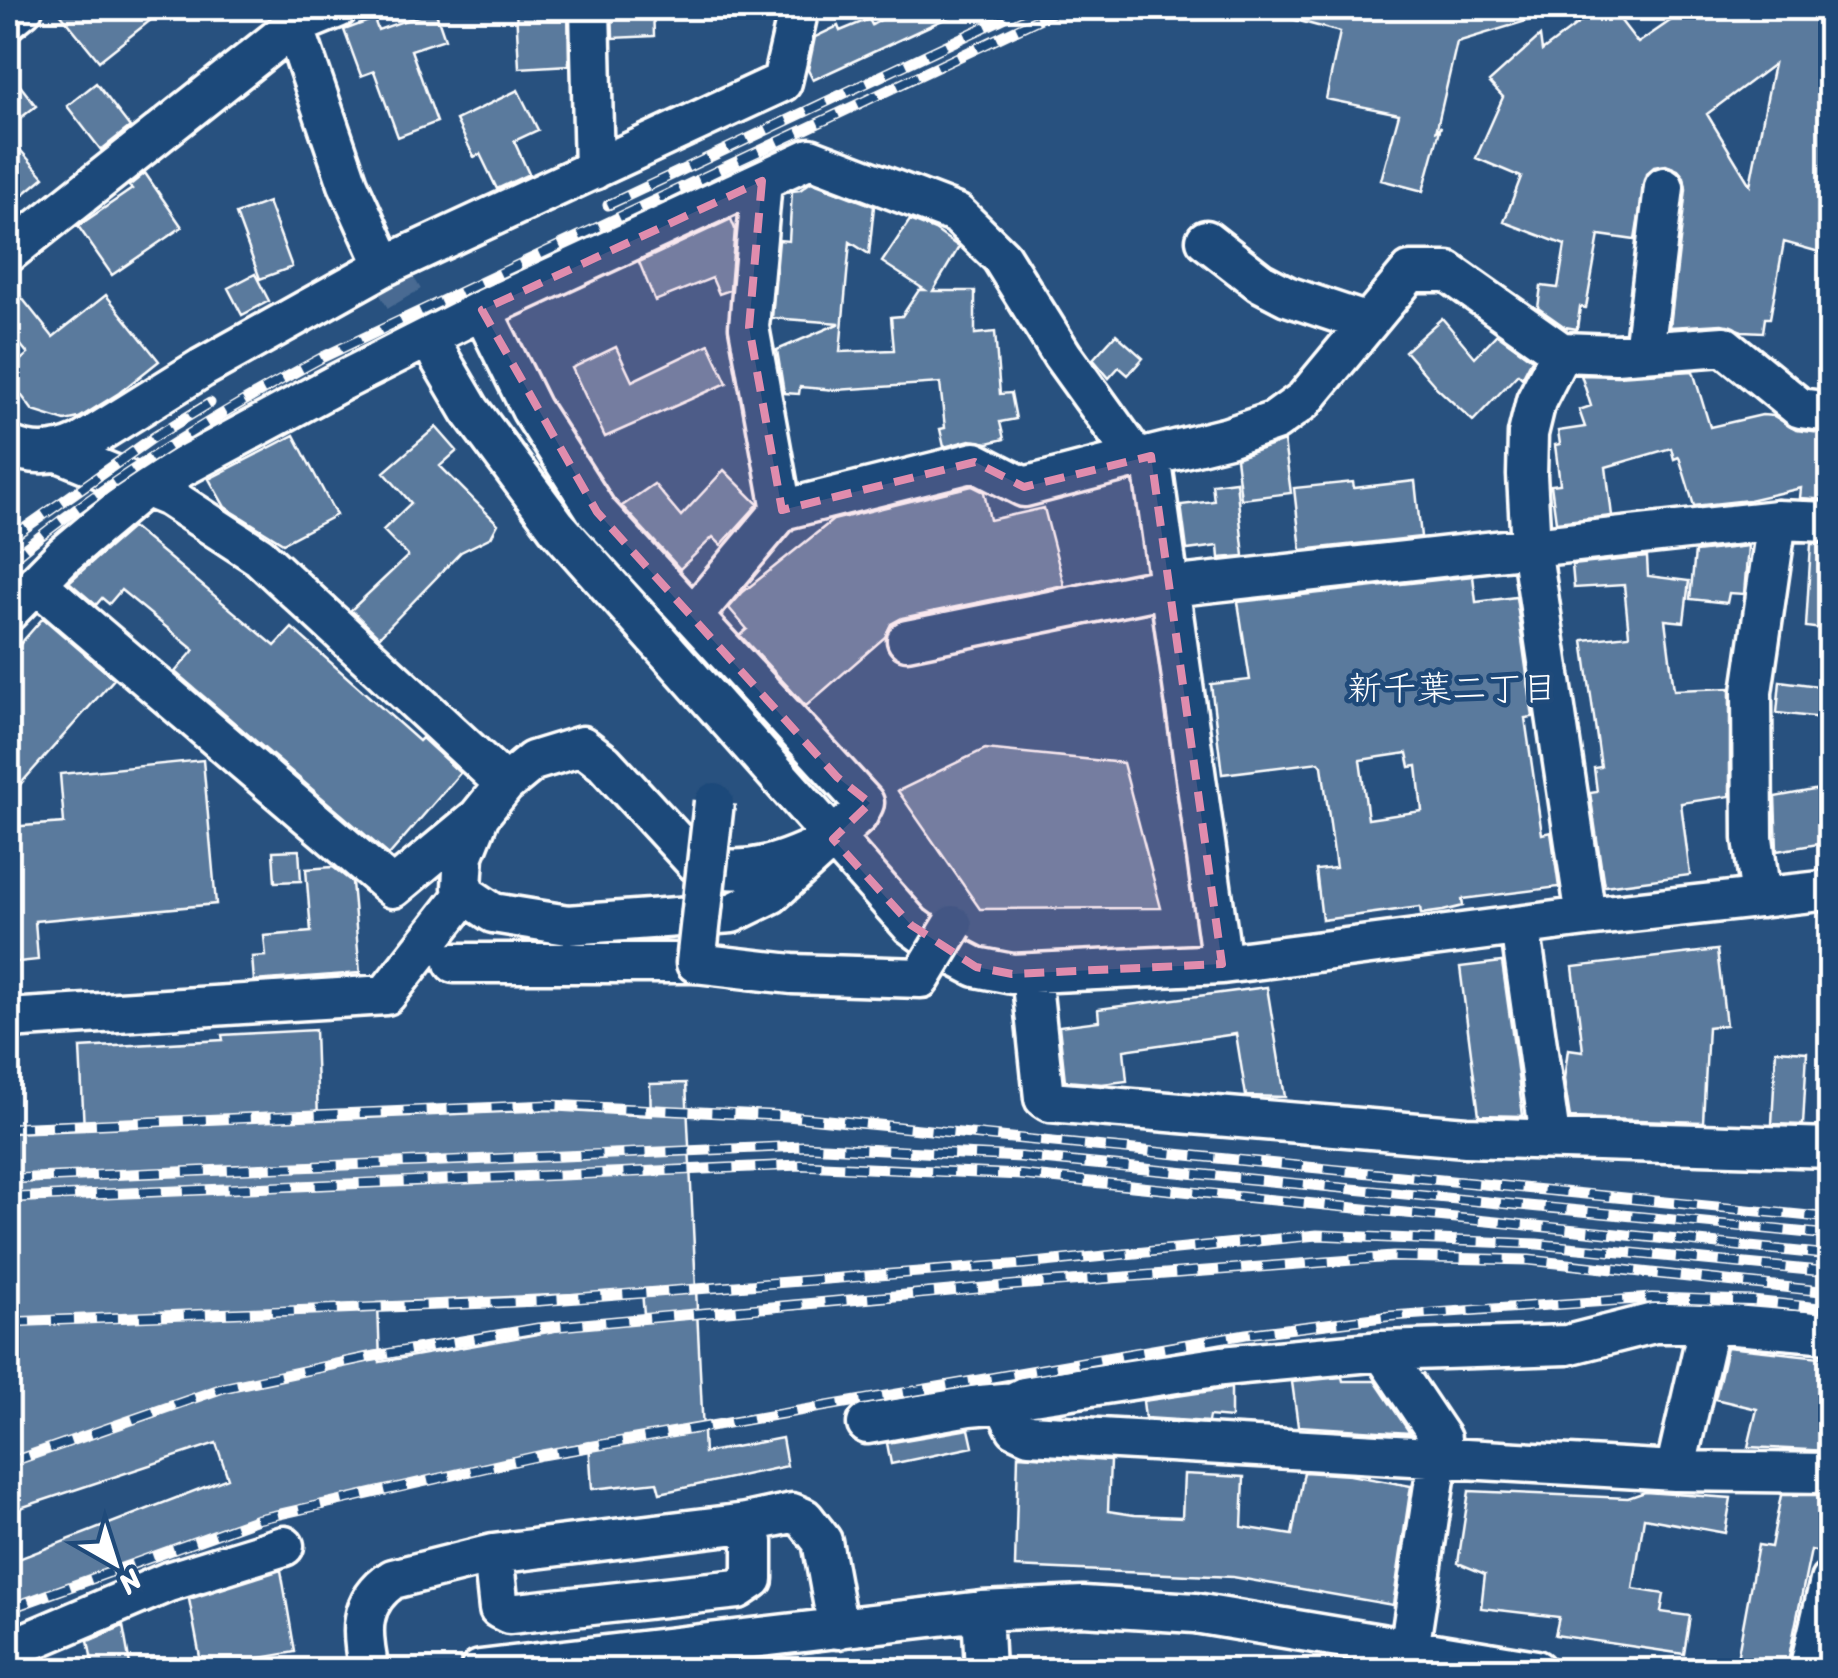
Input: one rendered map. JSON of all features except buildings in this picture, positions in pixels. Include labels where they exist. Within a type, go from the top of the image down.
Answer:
[{"type":"street","points":[[8,20],[23,8]]},
{"type":"street","points":[[8,253],[291,17],[338,8]]},
{"type":"street","points":[[590,8],[594,170]]},
{"type":"street","points":[[8,445],[37,454],[60,453],[80,444],[202,368],[385,266],[782,82],[798,8]]},
{"type":"street","points":[[291,17],[348,184],[385,266]]},
{"type":"street","points":[[8,612],[144,487],[482,310],[810,158],[957,214],[1001,257],[1062,356],[1144,457],[1170,587],[1222,964]]},
{"type":"street","points":[[762,181],[749,326],[782,510]]},
{"type":"street","points":[[1644,352],[1664,187]]},
{"type":"street","points":[[1206,240],[1260,282],[1287,296],[1365,322]]},
{"type":"street","points":[[693,616],[782,510],[975,462],[1024,487],[1228,437],[1276,421],[1304,400],[1410,272],[1448,272],[1561,352],[1644,352],[1724,346],[1800,408],[1830,412]]},
{"type":"street","points":[[480,815],[464,855],[462,888],[466,894],[494,913],[568,925],[732,913],[772,894],[858,815],[864,803],[597,512],[532,409],[482,310]]},
{"type":"street","points":[[1561,352],[1536,402],[1528,434],[1530,547],[1586,917]]},
{"type":"street","points":[[439,357],[470,410],[557,527],[911,926],[950,954],[976,966],[1031,974],[1222,964],[1830,890]]},
{"type":"street","points":[[60,453],[169,497],[259,556],[506,784]]},
{"type":"street","points":[[1761,898],[1754,838],[1752,692],[1777,520]]},
{"type":"street","points":[[907,640],[1170,587],[1777,520],[1830,522]]},
{"type":"street","points":[[36,583],[393,888],[480,815],[506,784],[533,761],[582,746],[604,763],[697,864],[742,870],[786,863],[833,838]]},
{"type":"street","points":[[696,963],[714,802]]},
{"type":"street","points":[[8,1018],[386,995],[466,894]]},
{"type":"street","points":[[454,963],[696,963],[792,974],[921,978],[953,925]]},
{"type":"street","points":[[1520,926],[1550,1137]]},
{"type":"street","points":[[1031,974],[1044,1098],[1050,1102],[1466,1136],[1830,1148]]},
{"type":"street","points":[[868,1424],[1222,1366],[1382,1352],[1567,1346],[1654,1323],[1830,1332]]},
{"type":"street","points":[[1675,1471],[1709,1323]]},
{"type":"street","points":[[1382,1352],[1441,1439],[1408,1660]]},
{"type":"street","points":[[1014,1402],[1010,1416],[1016,1428],[1029,1434],[1675,1471],[1830,1473]]},
{"type":"street","points":[[369,1670],[362,1624],[368,1603],[379,1588],[393,1579],[493,1554],[746,1523],[792,1513],[804,1518],[822,1541],[838,1629]]},
{"type":"street","points":[[493,1554],[499,1609],[508,1614],[738,1589],[754,1579],[753,1542],[746,1523]]},
{"type":"street","points":[[8,1650],[168,1582],[284,1546]]},
{"type":"street","points":[[1808,1670],[1830,1581]]},
{"type":"street","points":[[480,1670],[982,1611],[1083,1606],[1195,1613],[1408,1660],[1536,1670]]},
{"type":"street","points":[[982,1611],[985,1670]]},
{"type":"highlighted area","points":[[762,181],[749,327],[782,510],[975,462],[1024,487],[1151,456],[1222,964],[1012,974],[976,967],[911,925],[833,839],[870,803],[837,777],[597,512],[482,310]]},
{"type":"tunnel","points":[[385,266],[439,357]]},
{"type":"railway","points":[[608,205],[1025,8]]},
{"type":"railway","points":[[8,562],[161,452],[323,357],[1062,8]]},
{"type":"railway","points":[[8,540],[154,437],[210,403]]},
{"type":"railway","points":[[8,1128],[550,1105],[787,1116],[1830,1218]]},
{"type":"railway","points":[[8,1179],[803,1146],[1021,1157],[1830,1235]]},
{"type":"railway","points":[[8,1198],[801,1165],[1021,1175],[1830,1255]]},
{"type":"railway","points":[[8,1322],[539,1301],[1024,1264],[1317,1235],[1537,1244],[1830,1272]]},
{"type":"railway","points":[[8,1463],[223,1388],[369,1357],[538,1328],[1017,1285],[1393,1257],[1529,1260],[1830,1292]]},
{"type":"railway","points":[[8,1609],[258,1519],[542,1455],[1246,1334],[1391,1316],[1652,1298],[1752,1301],[1830,1309]]},
{"type":"district","name":"新千葉二丁目","points":[[1452,688]]}]
